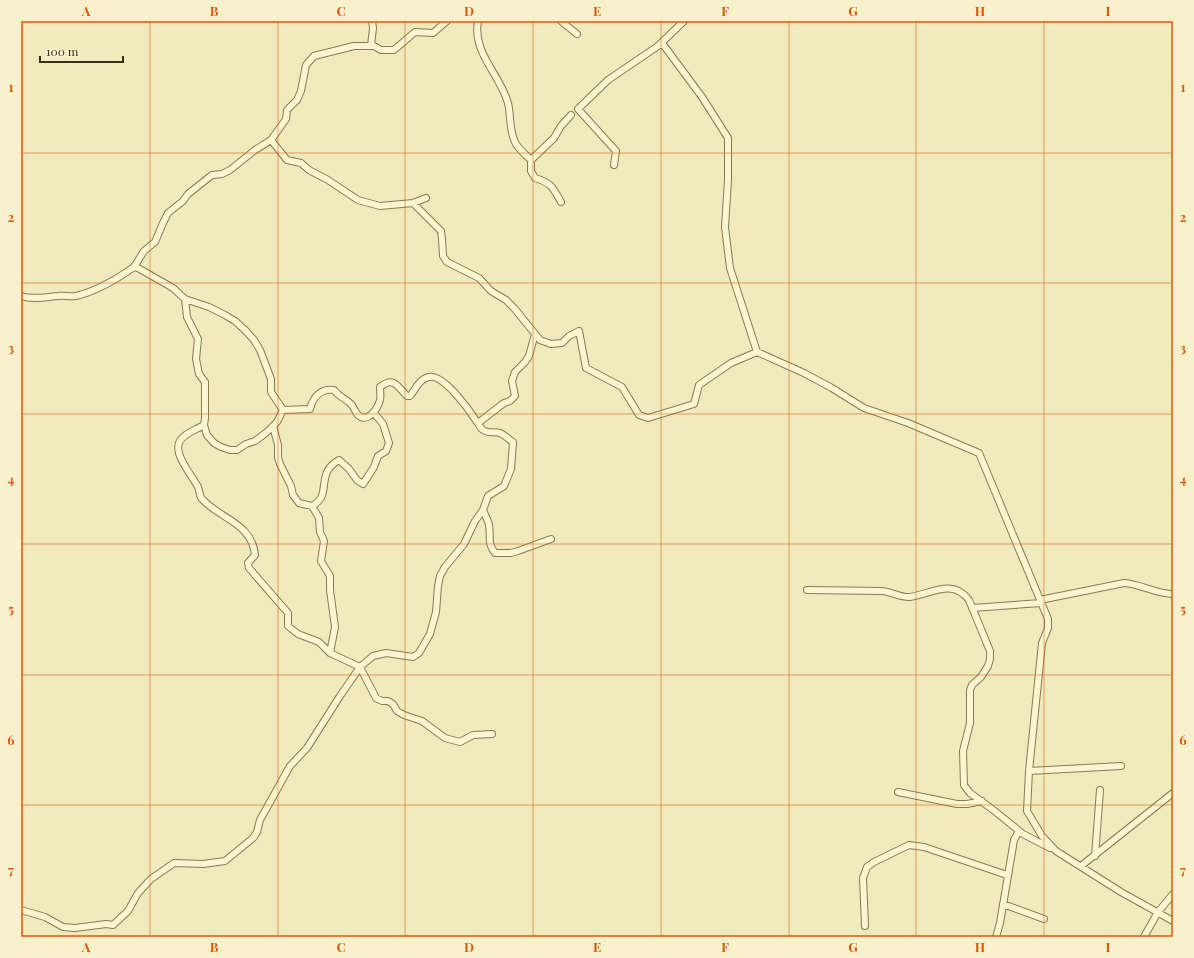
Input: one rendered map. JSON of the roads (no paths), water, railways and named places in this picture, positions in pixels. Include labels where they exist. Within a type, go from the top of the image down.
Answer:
[{"type":"street","points":[[371,46],[373,28],[372,21]]},
{"type":"street","points":[[21,296],[47,298],[58,296],[75,296],[119,278],[134,268],[144,251],[155,242],[162,223],[168,213],[183,201],[188,194],[212,175],[222,174],[230,170],[255,150],[271,140],[286,119],[287,110],[297,100],[301,91],[306,65],[314,56],[354,46],[374,46],[381,50],[394,50],[415,32],[433,33],[447,21]]},
{"type":"street","points":[[478,21],[477,29],[479,43],[483,54],[496,75],[508,102],[509,117],[515,142],[531,160],[531,171],[535,178],[543,180],[553,187],[561,202]]},
{"type":"street","points":[[561,21],[577,34]]},
{"type":"street","points":[[614,165],[616,151],[578,109],[608,80],[662,43],[684,21]]},
{"type":"street","points":[[662,43],[702,97],[728,138],[728,180],[725,227],[730,268],[757,352],[832,388],[864,408],[908,423],[979,453],[1048,619],[1048,628],[1042,643],[1029,770],[1027,811],[1042,836],[1056,851]]},
{"type":"street","points":[[531,160],[554,138],[561,126],[571,115]]},
{"type":"street","points":[[271,140],[287,160],[301,163],[309,170],[328,180],[358,200],[380,206],[413,203],[426,198]]},
{"type":"street","points":[[413,203],[440,231],[443,256],[447,262],[479,278],[491,291],[506,300],[540,340],[557,344],[562,343],[569,336],[579,331],[586,368],[622,387],[639,415],[648,418],[694,404],[699,385],[731,363],[757,352]]},
{"type":"street","points":[[134,268],[151,275],[173,288],[185,299],[209,307],[235,321],[254,340],[260,350],[271,379],[271,392],[283,410]]},
{"type":"street","points":[[185,299],[186,317],[198,339],[196,359],[199,374],[205,382],[204,425],[207,434],[214,443],[230,450],[237,450],[246,444],[255,441],[273,426],[283,410]]},
{"type":"street","points":[[478,422],[504,403],[510,401],[515,396],[512,381],[514,372],[529,356],[535,334]]},
{"type":"street","points":[[21,910],[45,917],[63,927],[75,928],[106,924],[113,925],[128,911],[138,893],[151,879],[174,863],[203,864],[226,861],[253,838],[257,832],[260,820],[290,766],[307,748],[360,667],[373,656],[386,653],[413,657],[419,653],[430,634],[436,612],[440,576],[464,544],[475,521],[483,510],[488,496],[504,486],[510,469],[513,442],[500,433],[488,433],[482,429],[449,386],[441,379],[429,377],[422,380],[410,396],[407,396],[395,383],[386,382],[380,387],[381,399],[371,416],[365,417],[358,415],[350,403],[338,395],[334,390],[328,389],[317,395],[312,402],[310,409],[283,410]]},
{"type":"street","points":[[273,426],[278,445],[278,458],[292,486],[293,495],[299,503],[312,506],[319,502],[322,498],[327,472],[333,464],[339,460],[349,469],[357,480],[363,484],[374,467],[378,456],[386,450],[389,443],[386,431],[383,424],[374,413]]},
{"type":"street","points":[[204,425],[182,438],[178,445],[180,454],[189,474],[198,488],[201,498],[215,510],[236,523],[251,540],[255,555],[248,563],[249,568],[288,613],[288,626],[298,634],[318,642],[330,653],[360,667],[376,698],[382,702],[388,701],[393,704],[397,711],[422,721],[445,738],[460,742],[472,735],[492,734]]},
{"type":"street","points":[[312,506],[319,518],[320,532],[324,540],[321,561],[330,576],[330,590],[335,627],[330,653]]},
{"type":"street","points":[[483,510],[489,524],[490,546],[495,553],[511,553],[551,539]]},
{"type":"street","points":[[972,608],[1040,601],[1124,582],[1166,594],[1173,594]]},
{"type":"street","points":[[807,590],[882,591],[891,592],[901,597],[910,597],[946,588],[953,589],[965,595],[990,651],[990,659],[988,666],[981,677],[972,685],[970,690],[970,723],[963,751],[964,785],[970,793],[1019,831],[1056,851],[1121,892],[1173,921]]},
{"type":"street","points":[[1029,770],[1121,766]]},
{"type":"street","points":[[1094,856],[1100,790]]},
{"type":"street","points":[[898,792],[956,804],[967,804],[982,801]]},
{"type":"street","points":[[1081,866],[1173,793]]},
{"type":"street","points":[[996,937],[1014,840],[1019,831]]},
{"type":"street","points":[[865,926],[863,878],[867,867],[909,845],[924,847],[1007,875]]},
{"type":"street","points":[[1144,937],[1158,912],[1173,894]]},
{"type":"street","points":[[1003,904],[1044,919]]}]
